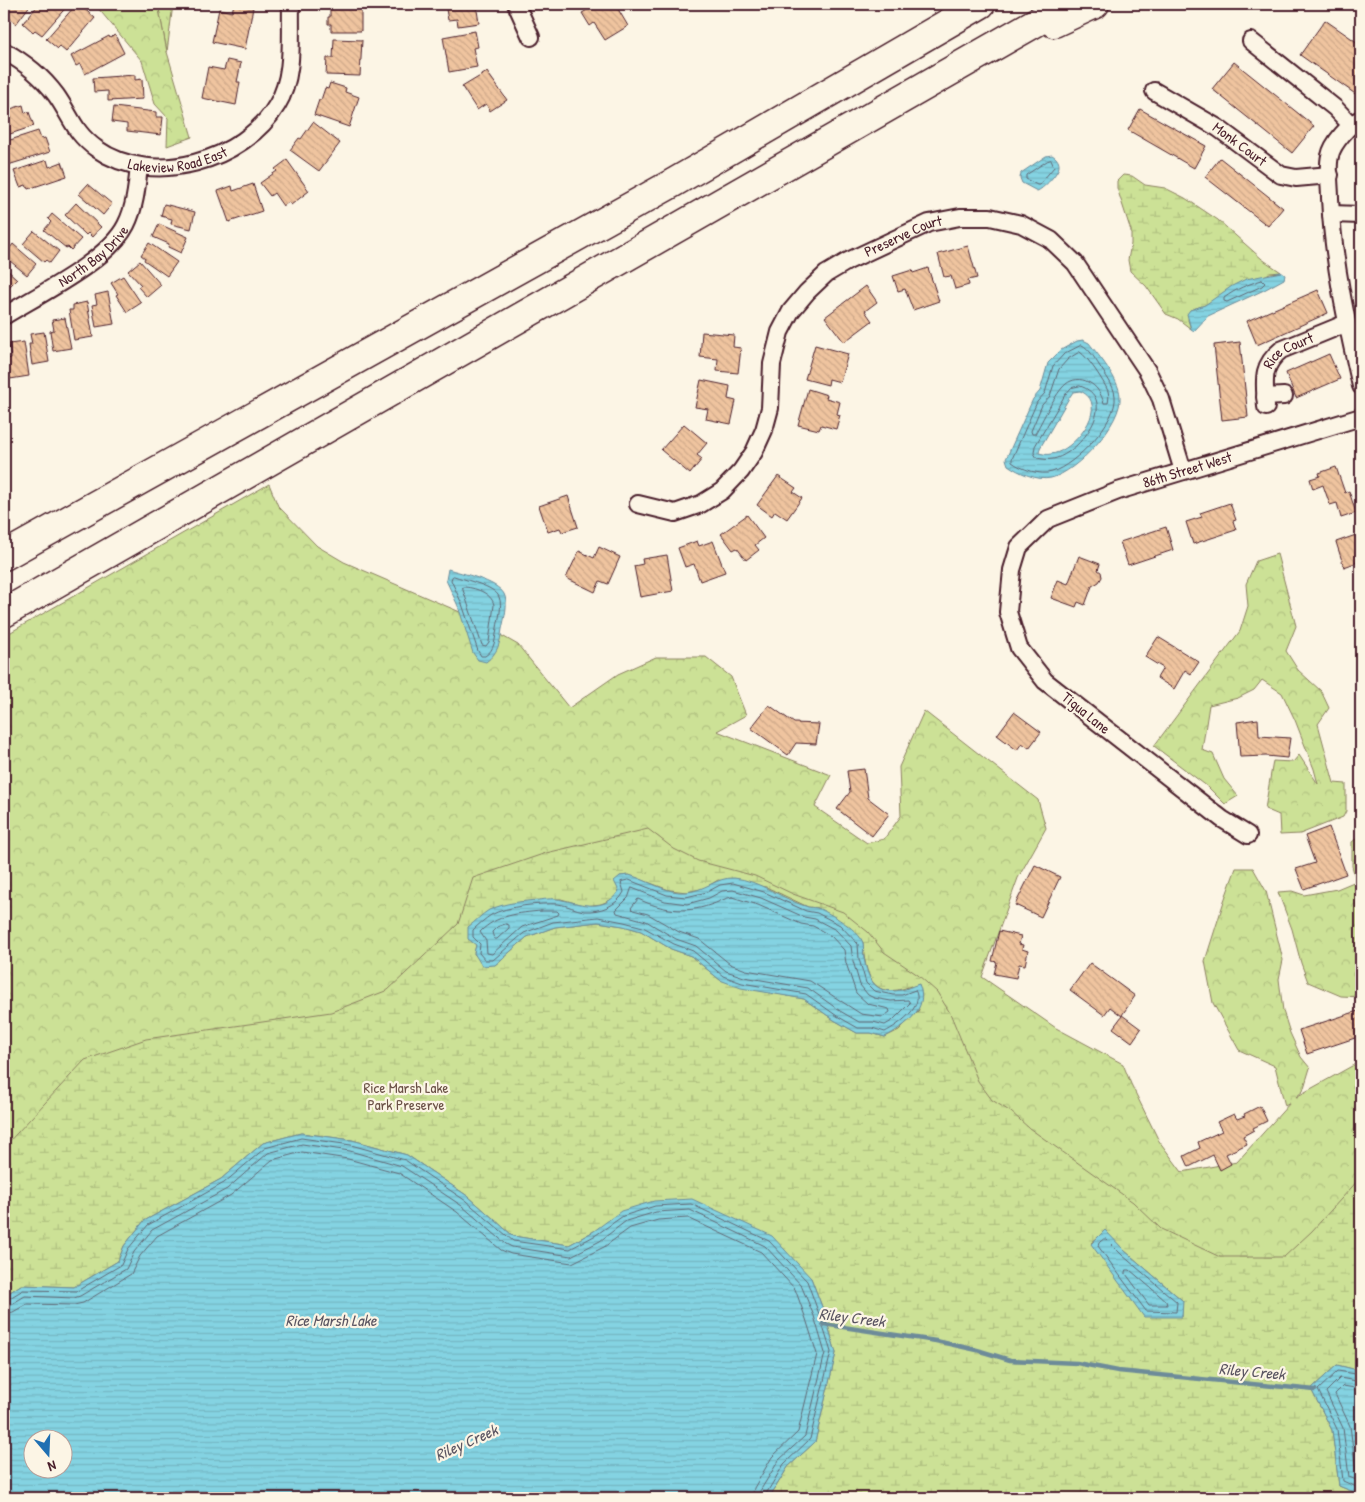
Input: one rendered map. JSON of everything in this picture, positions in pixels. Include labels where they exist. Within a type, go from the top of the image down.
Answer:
[{"type":"highway","points":[[895,54],[958,4]]},
{"type":"highway","points":[[4,556],[673,184],[981,4]]},
{"type":"highway","points":[[4,613],[1068,4]]},
{"type":"highway","points":[[997,45],[1065,19],[1095,4]]},
{"type":"street","name":"Lakeview Road East","points":[[4,51],[18,59],[41,77],[56,95],[79,134],[97,149],[113,159],[139,166],[158,169],[181,166],[215,156],[240,144],[262,125],[278,104],[286,84],[290,61],[291,4]]},
{"type":"street","points":[[516,4],[530,36]]},
{"type":"street","points":[[1251,41],[1335,108],[1356,122],[1341,135],[1330,155],[1330,175],[1334,251],[1361,386]]},
{"type":"street","name":"Monk Court","points":[[1154,91],[1218,128],[1281,175],[1296,178],[1330,175]]},
{"type":"street","name":"North Bay Drive","points":[[4,316],[87,265],[111,246],[126,225],[136,194],[139,166]]},
{"type":"street","points":[[1331,214],[1361,215]]},
{"type":"street","name":"Preserve Court","points":[[638,504],[675,513],[701,504],[722,490],[741,471],[754,452],[764,430],[770,408],[772,364],[780,332],[791,311],[826,274],[848,261],[929,223],[960,217],[990,217],[1021,224],[1051,240],[1075,263],[1148,372],[1161,399],[1183,471]]},
{"type":"street","name":"Rice Court","points":[[1284,396],[1266,402],[1265,374],[1269,362],[1274,356],[1282,350],[1347,323]]},
{"type":"street","name":"86th Street West","points":[[1023,543],[1048,518],[1118,491],[1361,417]]},
{"type":"street","name":"Tigua Lane","points":[[1023,543],[1019,547],[1012,570],[1008,612],[1019,648],[1045,681],[1222,819],[1248,835]]},
{"type":"green space","points":[[91,4],[158,4],[167,52],[192,137],[167,146],[168,118],[155,104],[142,61],[97,7]]},
{"type":"green space","points":[[158,4],[173,4],[167,52]]},
{"type":"green space","points":[[1123,175],[1132,176],[1145,185],[1165,188],[1185,198],[1218,220],[1262,259],[1281,272],[1270,273],[1205,305],[1190,310],[1188,320],[1191,329],[1178,319],[1166,314],[1146,286],[1130,271],[1128,260],[1131,231],[1117,188],[1117,181]]},
{"type":"green space","name":"Rice Marsh Lake Park Preserve","points":[[269,484],[278,506],[317,546],[344,562],[460,612],[518,645],[569,708],[618,674],[656,657],[706,657],[731,677],[746,715],[717,731],[831,775],[815,807],[867,843],[884,839],[901,816],[899,767],[924,711],[1038,800],[1046,828],[1018,878],[982,977],[1056,1028],[1123,1064],[1159,1141],[1182,1172],[1237,1162],[1290,1103],[1285,1106],[1275,1066],[1239,1050],[1213,1003],[1205,961],[1236,868],[1253,868],[1266,891],[1283,960],[1279,979],[1283,1011],[1301,1057],[1310,1068],[1303,1091],[1296,1097],[1361,1061],[1361,1498],[4,1498],[4,636]]},
{"type":"green space","points":[[1277,554],[1296,626],[1286,651],[1298,670],[1321,691],[1329,708],[1318,724],[1334,783],[1346,784],[1346,811],[1343,817],[1300,834],[1280,835],[1279,815],[1265,809],[1273,761],[1293,762],[1299,755],[1318,784],[1295,720],[1282,693],[1262,680],[1254,690],[1238,698],[1209,705],[1202,750],[1213,754],[1224,779],[1238,796],[1225,804],[1208,787],[1154,746],[1240,631],[1248,606],[1246,584],[1256,561]]},
{"type":"green space","points":[[648,829],[674,849],[698,861],[755,876],[793,894],[843,912],[868,932],[884,952],[918,975],[937,992],[950,1013],[978,1081],[992,1100],[1133,1202],[1161,1229],[1220,1257],[1284,1257],[1312,1231],[1361,1177],[1361,1371],[1337,1365],[1311,1389],[1332,1430],[1339,1486],[1361,1495],[1361,1498],[769,1498],[788,1467],[815,1442],[836,1353],[824,1312],[811,1278],[594,1231],[569,1245],[513,1236],[469,1197],[407,1155],[352,1140],[301,1133],[263,1143],[221,1179],[144,1221],[124,1246],[118,1261],[74,1287],[21,1285],[4,1296],[4,1147],[85,1060],[146,1039],[331,1012],[388,990],[458,924],[473,878],[546,853]],"holes":[[[629,875],[669,890],[687,892],[705,888],[718,880],[766,887],[808,907],[818,908],[863,942],[866,965],[873,982],[879,988],[887,990],[898,990],[911,986],[919,1010],[899,1030],[885,1037],[871,1033],[857,1033],[804,999],[720,980],[691,956],[671,949],[641,931],[598,922],[555,927],[527,937],[495,965],[474,954],[476,945],[520,902],[561,899],[586,906],[601,904],[613,899],[619,891],[620,876]],[[1105,1231],[1125,1251],[1182,1300],[1182,1317],[1091,1243]]]},
{"type":"green space","points":[[1361,835],[1361,997],[1341,996],[1308,982],[1292,929],[1278,892],[1292,891],[1304,895],[1337,889],[1356,881],[1352,866],[1352,842]]},
{"type":"water","points":[[1052,155],[1058,161],[1059,168],[1046,184],[1037,191],[1022,183],[1021,173],[1046,156]]},
{"type":"water","points":[[1281,272],[1285,275],[1284,279],[1208,316],[1194,331],[1191,329],[1187,314],[1190,310],[1205,305],[1232,286],[1246,279]]},
{"type":"water","points":[[1083,340],[1089,343],[1108,368],[1119,389],[1119,407],[1114,419],[1096,445],[1073,466],[1062,474],[1051,478],[1029,476],[1008,465],[1006,459],[1033,399],[1040,391],[1048,363],[1061,350],[1077,341]],"holes":[[[1080,391],[1089,397],[1092,406],[1091,416],[1079,437],[1060,451],[1050,454],[1039,453],[1040,448],[1073,392]]]},
{"type":"water","points":[[448,569],[487,581],[500,589],[504,594],[505,616],[499,643],[496,651],[486,662],[478,660],[473,653],[458,606],[446,580]]},
{"type":"water","points":[[629,875],[664,889],[679,892],[693,891],[728,878],[734,878],[753,882],[799,904],[820,909],[846,924],[861,938],[868,973],[874,984],[879,988],[892,991],[903,990],[919,984],[922,993],[918,1009],[914,1016],[900,1028],[885,1037],[871,1033],[857,1033],[804,999],[741,988],[720,980],[691,956],[671,949],[641,931],[598,922],[555,927],[527,937],[495,965],[482,966],[474,953],[476,945],[468,939],[468,927],[489,910],[514,903],[550,899],[559,899],[585,905],[599,905],[613,898],[619,891],[614,881],[620,876]]},
{"type":"water","name":"Rice Marsh Lake","points":[[301,1133],[352,1140],[407,1155],[469,1197],[513,1236],[569,1245],[594,1231],[621,1211],[654,1201],[692,1199],[772,1236],[811,1278],[824,1312],[836,1353],[815,1442],[788,1467],[769,1498],[4,1498],[4,1296],[21,1285],[74,1287],[118,1261],[124,1246],[144,1221],[221,1179],[263,1143]]},
{"type":"water","points":[[1105,1230],[1125,1251],[1183,1301],[1182,1317],[1144,1317],[1091,1244]]},
{"type":"water","points":[[1337,1365],[1361,1371],[1361,1495],[1339,1486],[1332,1430],[1311,1389]]},
{"type":"building","points":[[4,4],[31,4],[16,24],[8,17],[6,19],[4,17]]},
{"type":"building","points":[[39,4],[69,4],[42,35],[35,30],[33,32],[23,23]]},
{"type":"building","points":[[234,4],[253,8],[245,49],[212,42],[219,9],[232,12]]},
{"type":"building","points":[[330,4],[361,4],[361,31],[331,31],[331,24],[328,24]]},
{"type":"building","points":[[445,4],[476,4],[479,23],[458,26],[457,19],[448,20]]},
{"type":"building","points":[[598,4],[615,4],[628,26],[605,40],[594,23],[590,26],[582,13]]},
{"type":"building","points":[[81,6],[95,18],[66,52],[59,46],[58,49],[46,39],[74,7],[78,10]]},
{"type":"building","points":[[1325,20],[1361,45],[1361,98],[1300,55]]},
{"type":"building","points":[[475,31],[478,47],[473,48],[477,67],[449,72],[443,37]]},
{"type":"building","points":[[115,35],[124,53],[85,74],[80,64],[76,66],[71,56],[109,36],[110,38]]},
{"type":"building","points":[[334,39],[362,40],[360,76],[326,75],[327,58],[333,58]]},
{"type":"building","points":[[227,60],[241,63],[237,82],[240,82],[236,105],[202,98],[208,67],[224,70]]},
{"type":"building","points":[[1234,62],[1314,126],[1292,153],[1212,89]]},
{"type":"building","points":[[487,72],[507,100],[490,111],[486,104],[477,110],[462,87]]},
{"type":"building","points":[[135,75],[135,80],[142,79],[143,99],[108,101],[108,91],[94,92],[93,78]]},
{"type":"building","points":[[330,83],[346,88],[345,92],[359,97],[349,127],[314,115],[325,88],[328,89]]},
{"type":"building","points":[[23,105],[25,113],[29,112],[34,126],[4,136],[4,111]]},
{"type":"building","points":[[114,107],[156,112],[156,117],[163,117],[161,135],[127,131],[127,124],[112,122]]},
{"type":"building","points":[[1140,109],[1206,146],[1194,168],[1128,130]]},
{"type":"building","points":[[313,122],[340,143],[319,171],[290,150],[299,138],[301,139]]},
{"type":"building","points":[[38,131],[41,139],[45,138],[50,152],[8,165],[7,161],[4,162],[4,142]]},
{"type":"building","points":[[1220,158],[1283,208],[1268,226],[1205,177]]},
{"type":"building","points":[[47,160],[49,167],[62,162],[67,176],[28,189],[26,185],[20,187],[14,171]]},
{"type":"building","points":[[287,160],[309,191],[291,205],[289,202],[283,206],[274,193],[270,196],[260,183],[277,171],[275,169]]},
{"type":"building","points":[[88,184],[112,204],[103,215],[79,194]]},
{"type":"building","points":[[253,184],[262,211],[229,222],[218,191],[232,186],[233,191]]},
{"type":"building","points":[[76,203],[101,227],[92,237],[88,233],[86,235],[65,215]]},
{"type":"building","points":[[164,204],[195,212],[191,229],[171,224],[172,219],[161,216]]},
{"type":"building","points":[[52,214],[81,239],[71,250],[44,230],[51,222],[48,219]]},
{"type":"building","points":[[159,224],[188,237],[181,253],[168,247],[169,244],[153,237]]},
{"type":"building","points":[[34,231],[59,251],[50,263],[46,260],[44,262],[23,244]]},
{"type":"building","points":[[149,243],[177,262],[167,276],[144,260],[145,258],[141,255]]},
{"type":"building","points":[[13,244],[36,264],[27,275],[4,256]]},
{"type":"building","points":[[968,246],[977,278],[968,280],[969,285],[955,289],[951,276],[944,277],[938,254]]},
{"type":"building","points":[[140,261],[161,285],[147,297],[138,287],[141,285],[128,271]]},
{"type":"building","points":[[4,267],[17,279],[8,288],[4,285]]},
{"type":"building","points":[[928,268],[939,301],[913,310],[905,289],[898,291],[893,276],[912,270],[913,273]]},
{"type":"building","points":[[123,276],[141,303],[127,312],[111,283]]},
{"type":"building","points":[[866,286],[877,302],[865,311],[872,321],[844,342],[825,317]]},
{"type":"building","points":[[1318,290],[1328,313],[1257,345],[1247,321]]},
{"type":"building","points":[[108,292],[114,324],[96,327],[92,305],[97,304],[95,295]]},
{"type":"building","points":[[87,302],[93,337],[74,340],[69,310],[73,310],[73,305]]},
{"type":"building","points":[[65,318],[71,348],[53,351],[50,331],[54,330],[52,320]]},
{"type":"building","points":[[44,332],[49,362],[32,365],[29,344],[32,344],[30,334]]},
{"type":"building","points":[[702,332],[734,335],[733,347],[741,348],[738,373],[717,371],[718,359],[700,357]]},
{"type":"building","points":[[24,342],[29,376],[10,379],[7,359],[11,358],[9,344]]},
{"type":"building","points":[[1240,342],[1248,417],[1222,420],[1214,345]]},
{"type":"building","points":[[815,345],[848,354],[840,382],[829,379],[828,385],[805,379]]},
{"type":"building","points":[[1329,354],[1340,379],[1296,398],[1286,373]]},
{"type":"building","points":[[701,380],[730,386],[728,399],[736,401],[731,424],[706,419],[708,409],[695,407]]},
{"type":"building","points":[[808,389],[827,395],[826,398],[840,402],[837,414],[840,415],[836,429],[821,425],[819,430],[798,425]]},
{"type":"building","points":[[684,424],[707,443],[697,455],[702,459],[690,474],[661,450]]},
{"type":"building","points":[[1336,467],[1345,493],[1349,491],[1356,513],[1341,518],[1337,503],[1330,505],[1323,485],[1313,489],[1310,479],[1320,476],[1319,473]]},
{"type":"building","points":[[778,476],[796,488],[793,492],[802,498],[787,519],[775,511],[772,516],[757,505]]},
{"type":"building","points":[[568,496],[578,527],[562,532],[560,528],[548,532],[539,506]]},
{"type":"building","points":[[1230,503],[1236,520],[1233,521],[1236,530],[1193,544],[1186,522],[1202,517],[1200,513]]},
{"type":"building","points":[[747,515],[764,538],[755,545],[759,550],[746,560],[737,548],[733,550],[721,534]]},
{"type":"building","points":[[1166,527],[1173,550],[1128,565],[1120,542]]},
{"type":"building","points":[[1356,535],[1358,542],[1361,541],[1361,572],[1358,562],[1344,567],[1336,542]]},
{"type":"building","points":[[697,541],[699,546],[713,541],[725,572],[700,581],[694,564],[685,567],[678,548]]},
{"type":"building","points":[[599,547],[620,557],[608,584],[600,581],[595,592],[566,578],[579,551],[594,558]]},
{"type":"building","points":[[667,555],[673,591],[640,597],[634,566],[643,564],[642,559]]},
{"type":"building","points":[[1079,556],[1100,564],[1098,570],[1101,572],[1102,577],[1099,582],[1092,586],[1085,605],[1078,602],[1076,607],[1051,598],[1058,580],[1068,584]]},
{"type":"building","points":[[1158,637],[1199,662],[1191,674],[1185,670],[1174,689],[1157,678],[1163,668],[1145,657]]},
{"type":"building","points":[[769,705],[794,723],[819,724],[816,744],[796,743],[788,755],[751,728]]},
{"type":"building","points":[[1014,712],[1041,732],[1029,748],[1022,743],[1017,750],[997,735]]},
{"type":"building","points":[[1258,719],[1259,736],[1290,738],[1287,758],[1266,756],[1240,757],[1237,722]]},
{"type":"building","points":[[864,769],[868,798],[889,814],[872,836],[837,809],[850,792],[847,771]]},
{"type":"building","points":[[1329,827],[1346,874],[1304,889],[1296,869],[1315,863],[1305,836]]},
{"type":"building","points":[[1035,865],[1060,877],[1041,917],[1015,905]]},
{"type":"building","points":[[999,931],[1021,936],[1019,944],[1023,945],[1022,949],[1028,951],[1025,965],[1019,964],[1016,978],[994,974],[997,962],[992,961]]},
{"type":"building","points":[[1090,963],[1135,996],[1122,1015],[1141,1029],[1132,1042],[1113,1028],[1122,1016],[1110,1007],[1104,1015],[1070,990]]},
{"type":"building","points":[[1361,1010],[1361,1036],[1307,1054],[1299,1030]]},
{"type":"building","points":[[1260,1106],[1267,1121],[1243,1136],[1247,1144],[1226,1154],[1231,1164],[1220,1170],[1213,1155],[1189,1167],[1184,1156],[1200,1148],[1198,1142],[1222,1131],[1217,1122],[1234,1114],[1237,1119]]},
{"type":"waterway","name":"Riley Creek","points":[[823,1324],[936,1341],[1010,1360],[1077,1363],[1118,1371],[1315,1390]]}]
